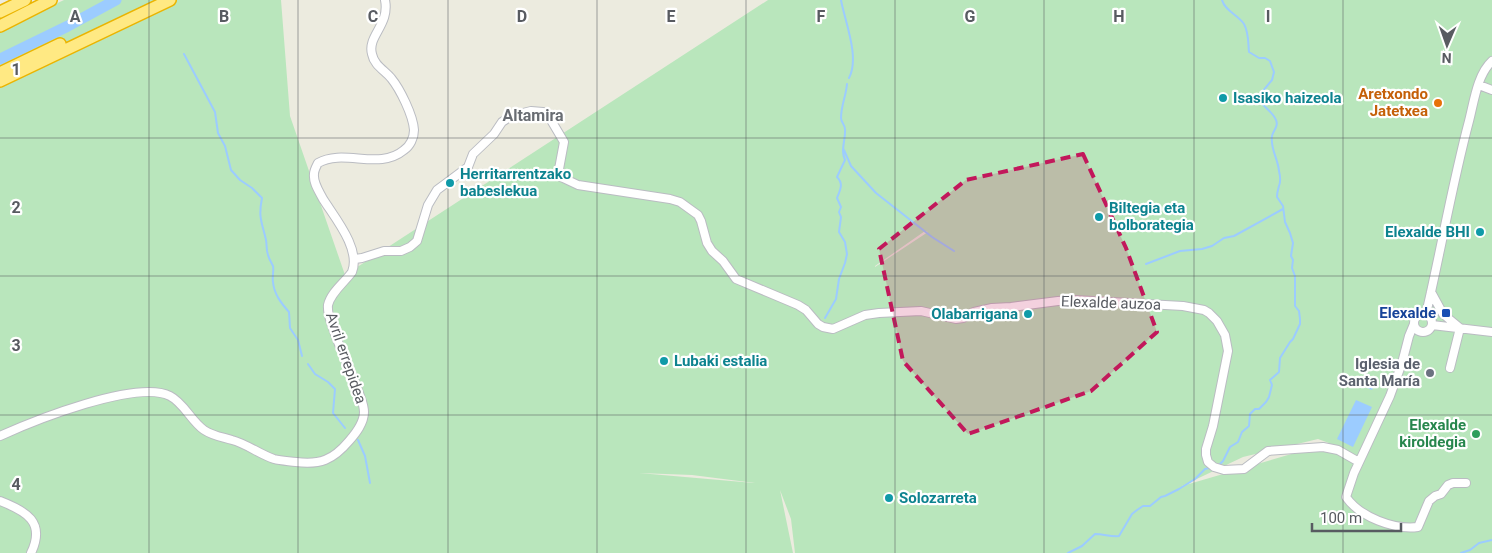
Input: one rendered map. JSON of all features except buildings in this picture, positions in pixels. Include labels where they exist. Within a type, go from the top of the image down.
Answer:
[{"type":"highway","points":[[0,12],[25,0]]},
{"type":"highway","points":[[0,26],[51,0]]},
{"type":"highway","points":[[0,72],[154,0]]},
{"type":"highway","points":[[0,81],[170,0]]},
{"type":"street","points":[[355,259],[349,241],[316,186],[314,174],[318,163],[330,158],[375,160],[395,156],[405,149],[412,139],[413,127],[405,102],[390,77],[375,62],[372,55],[372,44],[385,17],[385,0]]},
{"type":"street","points":[[1414,324],[1416,330],[1421,333],[1429,330],[1431,292],[1459,158],[1478,85],[1487,66],[1492,61]]},
{"type":"street","points":[[1478,85],[1492,90]]},
{"type":"street","name":"Elexalde auzoa","points":[[355,259],[384,251],[401,250],[410,247],[417,241],[428,205],[437,190],[468,167],[474,154],[494,134],[502,122],[511,116],[531,111],[543,112],[548,115],[564,142],[559,169],[560,177],[578,185],[670,198],[680,202],[698,215],[702,221],[707,243],[736,279],[798,305],[806,310],[823,327],[834,329],[865,315],[879,313],[921,311],[956,319],[992,308],[1058,300],[1183,306],[1204,310],[1217,322],[1225,335],[1228,351],[1213,426],[1206,449],[1208,462],[1214,467],[1233,470],[1244,468],[1268,451],[1330,447],[1348,454],[1359,462]]},
{"type":"street","name":"Avril errepidea","points":[[0,436],[75,406],[130,394],[160,392],[175,400],[200,427],[211,434],[247,445],[275,459],[307,463],[326,460],[342,448],[358,430],[364,413],[364,406],[356,384],[328,316],[331,298],[352,272],[355,259]]},
{"type":"street","points":[[1431,292],[1443,314],[1460,328]]},
{"type":"street","points":[[1430,319],[1443,314]]},
{"type":"street","points":[[1466,483],[1448,485],[1441,494],[1435,496],[1429,502],[1418,527],[1406,527],[1368,517],[1350,503],[1346,497],[1359,462],[1390,396],[1402,363],[1408,336],[1417,316],[1478,332],[1492,332]]},
{"type":"street","points":[[1450,368],[1460,328]]},
{"type":"street","points":[[0,501],[25,512],[33,521],[36,536],[31,553]]},
{"type":"highlighted area","points":[[1083,154],[1126,248],[1157,332],[1091,391],[968,434],[903,361],[879,249],[966,180]]},
{"type":"green space","points":[[64,0],[281,0],[290,116],[345,275],[768,0],[1492,0],[1492,553],[795,553],[791,519],[780,490],[793,553],[0,553],[0,30]],"holes":[[[925,231],[928,232],[875,267],[875,266]],[[1318,439],[1329,443],[1182,486],[1243,457]],[[639,473],[692,475],[755,483]]]},
{"type":"water","points":[[1362,376],[1375,382],[1372,390],[1358,384]]},
{"type":"water","points":[[1356,400],[1372,407],[1353,447],[1337,439]]},
{"type":"waterway","points":[[0,59],[116,0]]},
{"type":"waterway","points":[[841,0],[851,39],[853,60],[849,78]]},
{"type":"waterway","points":[[1218,466],[1223,461],[1230,447],[1238,442],[1242,432],[1249,426],[1250,414],[1255,409],[1259,409],[1269,397],[1272,385],[1270,380],[1279,372],[1280,358],[1293,339],[1300,324],[1299,311],[1295,306],[1295,276],[1291,256],[1293,243],[1285,222],[1283,206],[1277,197],[1280,176],[1272,140],[1277,126],[1273,115],[1261,103],[1258,97],[1272,80],[1274,72],[1270,61],[1265,58],[1259,58],[1249,52],[1246,27],[1226,7],[1222,0]]},
{"type":"waterway","points":[[184,54],[215,112],[218,133],[225,146],[231,170],[262,198],[261,220],[267,253],[273,266],[275,290],[278,298],[289,312],[290,328],[298,340],[302,356]]},
{"type":"waterway","points":[[825,318],[836,299],[839,279],[847,254],[845,242],[839,232],[841,217],[839,212],[841,207],[837,198],[841,185],[837,177],[845,160],[843,152],[845,129],[841,118],[847,84]]},
{"type":"waterway","points":[[844,150],[851,166],[876,193],[932,237],[954,251]]},
{"type":"waterway","points":[[1146,264],[1180,251],[1212,246],[1224,238],[1234,236],[1283,209]]},
{"type":"waterway","points":[[308,364],[315,374],[335,389],[333,413],[345,428]]},
{"type":"waterway","points":[[358,440],[365,456],[370,483]]},
{"type":"waterway","points":[[1068,553],[1082,546],[1095,534],[1119,536],[1132,514],[1137,510],[1143,506],[1150,506],[1161,497],[1195,479],[1205,469],[1209,468]]},
{"type":"waterway","points":[[1461,553],[1470,550],[1479,543],[1492,540]]},
{"type":"place","name":"Isasiko haizeola","points":[[1223,98]]},
{"type":"place","name":"Aretxondo Jatetxea","points":[[1438,103]]},
{"type":"place","name":"Herritarrentzako babeslekua","points":[[450,183]]},
{"type":"place","name":"Biltegia eta bolborategia","points":[[1099,217]]},
{"type":"place","name":"Elexalde BHI","points":[[1480,232]]},
{"type":"place","name":"Elexalde","points":[[1446,313]]},
{"type":"place","name":"Olabarrigana","points":[[1028,314]]},
{"type":"place","name":"Lubaki estalia","points":[[664,361]]},
{"type":"place","name":"Iglesia de Santa María","points":[[1430,373]]},
{"type":"place","name":"Elexalde kiroldegia","points":[[1476,434]]},
{"type":"place","name":"Solozarreta","points":[[889,498]]},
{"type":"district","name":"Altamira","points":[[533,115]]}]
